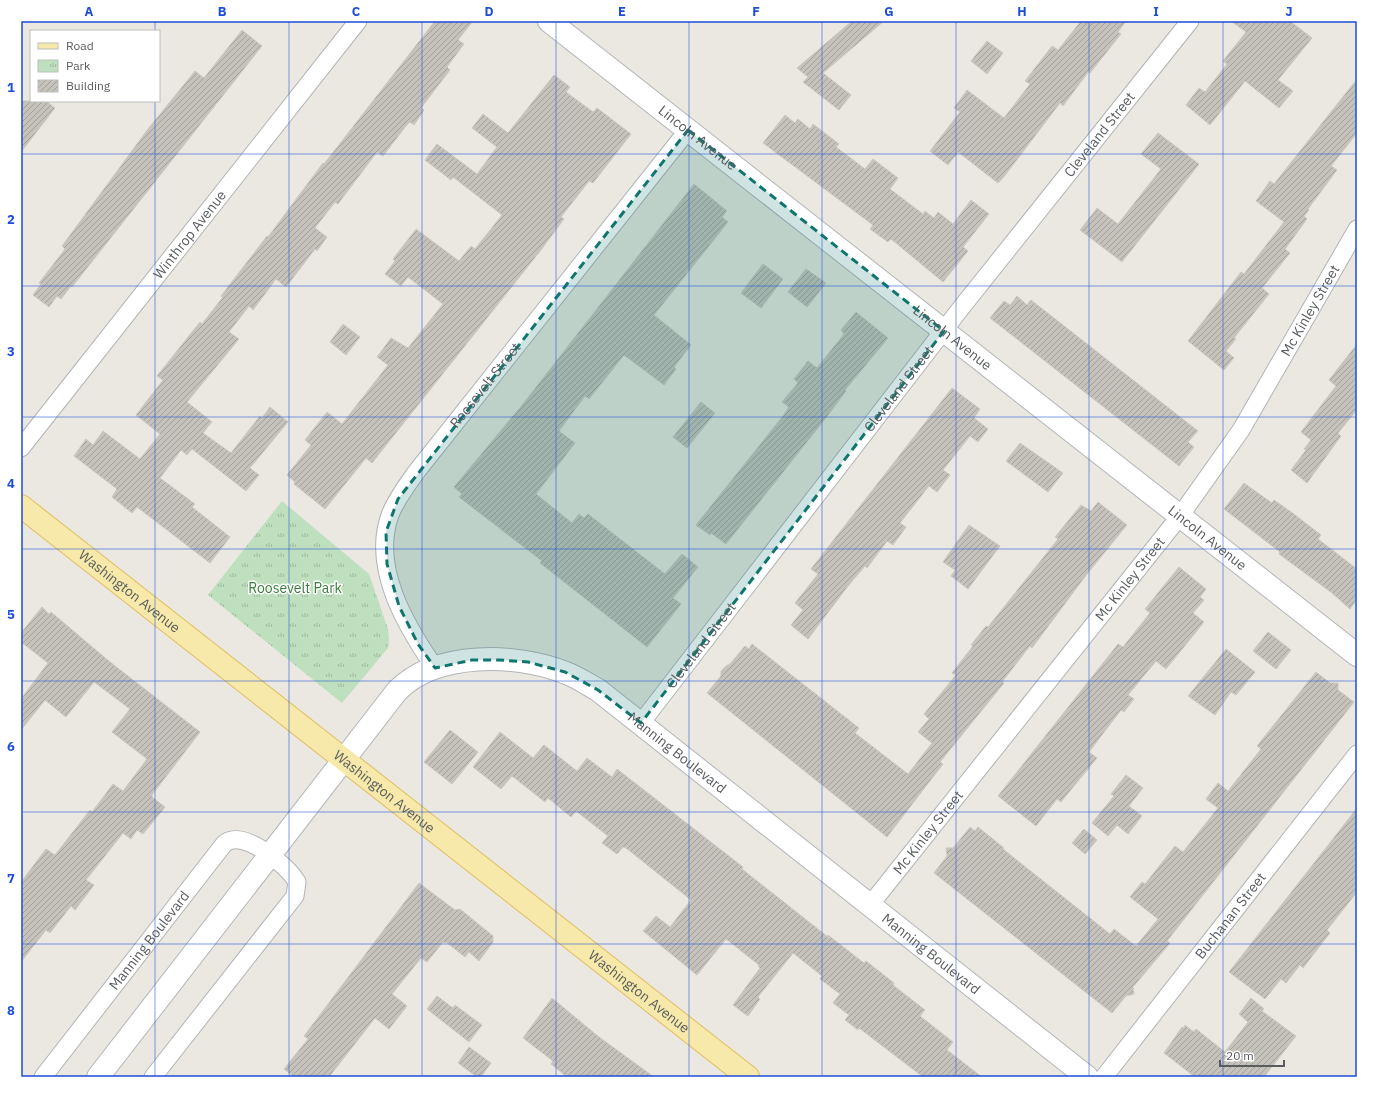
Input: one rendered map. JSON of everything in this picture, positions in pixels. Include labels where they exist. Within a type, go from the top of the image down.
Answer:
[{"type":"main road","name":"Washington Avenue","points":[[21,506],[748,1077]]},
{"type":"street","name":"Winthrop Avenue","points":[[21,448],[358,21]]},
{"type":"street","name":"Lincoln Avenue","points":[[549,21],[1357,655]]},
{"type":"street","name":"Cleveland Street","points":[[641,723],[944,330],[1190,21]]},
{"type":"street","name":"Roosevelt Street","points":[[435,668],[418,644],[399,606],[391,585],[385,544],[388,524],[394,506],[417,471],[688,130]]},
{"type":"street","name":"Mc Kinley Street","points":[[870,905],[1180,516],[1241,430],[1357,229]]},
{"type":"street","name":"Manning Boulevard","points":[[98,1077],[343,759],[405,682],[435,668],[472,660],[486,660],[516,661],[540,665],[565,672],[598,690],[1087,1077]]},
{"type":"street","name":"Buchanan Street","points":[[1104,1077],[1357,754]]},
{"type":"street","name":"Manning Boulevard","points":[[43,1077],[224,844],[231,839],[243,840],[269,855],[285,867],[294,878],[297,886],[295,896],[153,1077]]},
{"type":"highlighted area","points":[[688,130],[944,331],[641,723],[598,690],[565,672],[528,662],[499,660],[472,660],[435,668],[418,644],[399,606],[387,564],[386,532],[398,499]]},
{"type":"green space","name":"Roosevelt Park","points":[[282,501],[369,574],[388,629],[388,648],[342,703],[208,595]]},
{"type":"building","points":[[435,21],[473,21],[458,40],[464,44],[447,67],[450,70],[421,108],[424,110],[414,125],[410,122],[406,126],[383,156],[377,152],[338,204],[335,202],[315,228],[327,237],[317,251],[315,249],[286,287],[276,279],[253,310],[249,306],[229,332],[239,339],[187,402],[212,422],[203,433],[231,453],[260,416],[262,418],[270,407],[288,422],[250,468],[259,475],[246,491],[192,449],[187,455],[181,450],[160,478],[195,504],[192,507],[230,537],[210,563],[137,507],[132,513],[112,497],[117,489],[74,456],[86,439],[93,445],[103,431],[140,459],[160,434],[136,415],[163,380],[157,376],[200,322],[202,324],[223,297],[221,296],[267,236],[268,237],[323,163],[324,164]]},
{"type":"building","points":[[852,21],[884,21],[823,73],[851,95],[839,110],[803,82],[808,77],[797,68]]},
{"type":"building","points":[[1081,21],[1126,21],[1118,32],[1121,34],[1090,73],[1089,71],[1063,106],[1060,103],[998,183],[958,152],[948,165],[930,151],[960,112],[954,108],[967,90],[1004,118],[1030,84],[1025,81],[1052,46],[1058,50]]},
{"type":"building","points":[[1231,21],[1290,21],[1312,38],[1278,80],[1293,91],[1279,108],[1245,81],[1210,125],[1186,105],[1199,88],[1205,92],[1227,64],[1223,61],[1246,32]]},
{"type":"building","points":[[242,30],[262,46],[72,287],[71,286],[61,299],[57,296],[49,307],[33,295],[41,284],[39,283],[65,249],[62,246],[148,129],[195,71],[204,78]]},
{"type":"building","points":[[987,41],[1003,53],[987,74],[971,61]]},
{"type":"building","points":[[554,75],[570,87],[566,92],[593,112],[597,108],[631,134],[593,183],[589,181],[561,217],[564,219],[541,250],[372,463],[366,458],[325,509],[294,484],[295,482],[287,475],[311,445],[305,440],[327,412],[342,424],[388,365],[377,357],[391,338],[408,348],[443,304],[408,277],[401,286],[385,274],[395,261],[393,259],[416,229],[459,261],[471,246],[475,249],[502,215],[453,177],[451,180],[425,160],[437,144],[477,174],[497,147],[472,128],[483,114],[508,133]]},
{"type":"building","points":[[1357,79],[1357,133],[1331,166],[1337,170],[1308,209],[1309,210],[1304,216],[1307,219],[1285,249],[1290,253],[1262,288],[1269,294],[1234,338],[1236,339],[1226,351],[1234,358],[1224,370],[1188,341],[1241,272],[1244,274],[1284,222],[1256,201],[1270,181],[1274,184]]},
{"type":"building","points":[[21,101],[47,102],[55,108],[21,152]]},
{"type":"building","points":[[785,115],[795,123],[798,119],[810,129],[813,124],[839,144],[836,147],[865,169],[873,159],[898,178],[890,189],[923,214],[925,211],[934,218],[938,212],[953,224],[971,200],[989,214],[963,247],[968,251],[943,282],[891,239],[888,242],[870,229],[873,225],[763,143]]},
{"type":"building","points":[[1158,133],[1199,164],[1122,262],[1080,230],[1097,208],[1118,224],[1161,169],[1141,154]]},
{"type":"building","points":[[694,184],[727,211],[722,217],[728,222],[654,315],[691,345],[674,367],[676,369],[664,385],[624,355],[589,399],[585,396],[559,431],[575,443],[536,494],[572,523],[579,514],[584,518],[588,514],[665,574],[682,554],[698,567],[673,598],[681,604],[647,647],[540,563],[542,561],[459,497],[462,494],[454,487],[523,404]]},
{"type":"building","points":[[763,264],[783,279],[761,308],[741,293]]},
{"type":"building","points":[[806,269],[826,283],[807,307],[788,292]]},
{"type":"building","points":[[1017,296],[1027,305],[1031,300],[1198,431],[1188,442],[1194,447],[1179,466],[990,318],[1004,301],[1010,305]]},
{"type":"building","points":[[856,312],[888,338],[845,390],[846,391],[825,419],[726,544],[711,533],[710,535],[696,525],[783,416],[789,407],[782,402],[798,383],[794,379],[808,361],[817,368],[844,334],[841,330]]},
{"type":"building","points":[[343,324],[360,337],[346,355],[330,342]]},
{"type":"building","points":[[1357,344],[1357,410],[1338,433],[1341,436],[1307,483],[1291,470],[1306,450],[1304,449],[1311,440],[1301,432],[1336,386],[1329,380]]},
{"type":"building","points":[[952,388],[980,409],[974,418],[988,429],[978,442],[970,436],[943,470],[950,475],[937,492],[929,486],[900,523],[906,527],[893,545],[887,541],[867,568],[865,566],[848,586],[808,639],[791,625],[803,610],[795,603],[818,574],[811,569]]},
{"type":"building","points":[[701,402],[715,413],[687,448],[673,437]]},
{"type":"building","points":[[1020,443],[1063,473],[1048,492],[1006,461]]},
{"type":"building","points":[[1244,483],[1272,503],[1274,500],[1294,514],[1321,535],[1318,539],[1357,569],[1357,599],[1350,609],[1332,593],[1279,554],[1280,552],[1224,509]]},
{"type":"building","points":[[1098,502],[1127,525],[1087,574],[1032,648],[1030,646],[1002,682],[1004,683],[940,762],[943,764],[887,837],[707,693],[721,676],[721,671],[730,664],[745,646],[749,649],[752,644],[859,728],[855,733],[908,774],[932,743],[918,732],[929,719],[924,714],[956,675],[952,673],[973,646],[971,645],[986,626],[988,627],[1058,539],[1055,537],[1081,505],[1091,511]]},
{"type":"building","points":[[969,525],[1000,546],[968,589],[951,576],[955,570],[943,562]]},
{"type":"building","points":[[1179,567],[1206,589],[1200,597],[1204,600],[1193,613],[1204,622],[1166,669],[1156,661],[1128,695],[1134,699],[1124,712],[1121,710],[1089,752],[1097,758],[1061,802],[1057,799],[1036,826],[998,796],[1118,644],[1123,647],[1150,613],[1145,609]]},
{"type":"building","points":[[42,607],[49,614],[51,612],[110,662],[200,732],[152,795],[152,797],[165,807],[143,834],[137,830],[131,839],[123,833],[86,880],[94,885],[75,910],[71,906],[50,933],[46,930],[21,962],[21,882],[46,849],[55,855],[90,810],[92,812],[113,784],[123,791],[147,759],[112,732],[130,709],[94,682],[66,717],[45,700],[21,730],[21,699],[48,663],[21,642],[21,633]]},
{"type":"building","points":[[1268,632],[1291,650],[1276,669],[1253,651]]},
{"type":"building","points":[[1226,649],[1255,672],[1236,695],[1231,692],[1215,715],[1188,696]]},
{"type":"building","points":[[1316,672],[1330,683],[1338,683],[1338,690],[1354,702],[1167,941],[1170,943],[1133,987],[1134,994],[1126,996],[1112,1013],[934,873],[947,856],[946,848],[953,848],[970,827],[975,831],[978,827],[1004,848],[1003,849],[1110,934],[1114,929],[1136,946],[1158,919],[1130,897],[1142,882],[1145,884],[1175,846],[1183,852],[1218,808],[1206,799],[1218,783],[1228,791],[1261,749],[1257,746]]},
{"type":"building","points":[[450,730],[478,752],[452,784],[424,762]]},
{"type":"building","points":[[500,732],[533,758],[544,745],[577,771],[587,758],[612,777],[617,769],[743,867],[742,869],[828,937],[828,935],[864,963],[866,961],[894,983],[893,985],[925,1010],[920,1016],[953,1042],[947,1050],[982,1077],[923,1077],[859,1028],[858,1030],[845,1020],[849,1015],[833,1003],[840,994],[820,979],[822,976],[793,953],[758,997],[760,999],[748,1016],[745,1014],[733,1005],[760,968],[758,966],[759,965],[726,939],[697,975],[643,931],[656,916],[670,927],[691,900],[626,848],[623,847],[617,854],[602,843],[608,836],[576,811],[571,817],[548,798],[545,802],[512,776],[501,789],[473,767]]},
{"type":"building","points":[[1126,775],[1143,788],[1129,806],[1142,816],[1128,834],[1117,825],[1108,836],[1092,823],[1114,796],[1111,794]]},
{"type":"building","points":[[1357,808],[1357,892],[1327,930],[1330,933],[1303,968],[1300,965],[1286,983],[1281,979],[1265,999],[1229,972]]},
{"type":"building","points":[[1084,829],[1097,840],[1085,854],[1072,843]]},
{"type":"building","points":[[419,883],[455,910],[460,909],[493,936],[493,942],[479,961],[469,952],[465,957],[446,942],[443,942],[427,962],[421,958],[392,994],[407,1006],[389,1029],[375,1018],[329,1077],[294,1077],[284,1069],[308,1039],[304,1036]]},
{"type":"building","points":[[437,996],[453,1008],[455,1005],[482,1025],[469,1042],[427,1009]]},
{"type":"building","points":[[552,998],[599,1037],[654,1077],[567,1077],[551,1064],[553,1061],[523,1038]]},
{"type":"building","points":[[1251,998],[1264,1009],[1262,1011],[1296,1036],[1264,1077],[1195,1077],[1164,1053],[1185,1025],[1194,1032],[1196,1029],[1225,1052],[1248,1022],[1239,1014]]},
{"type":"building","points":[[469,1047],[491,1063],[481,1077],[477,1077],[458,1063]]}]
